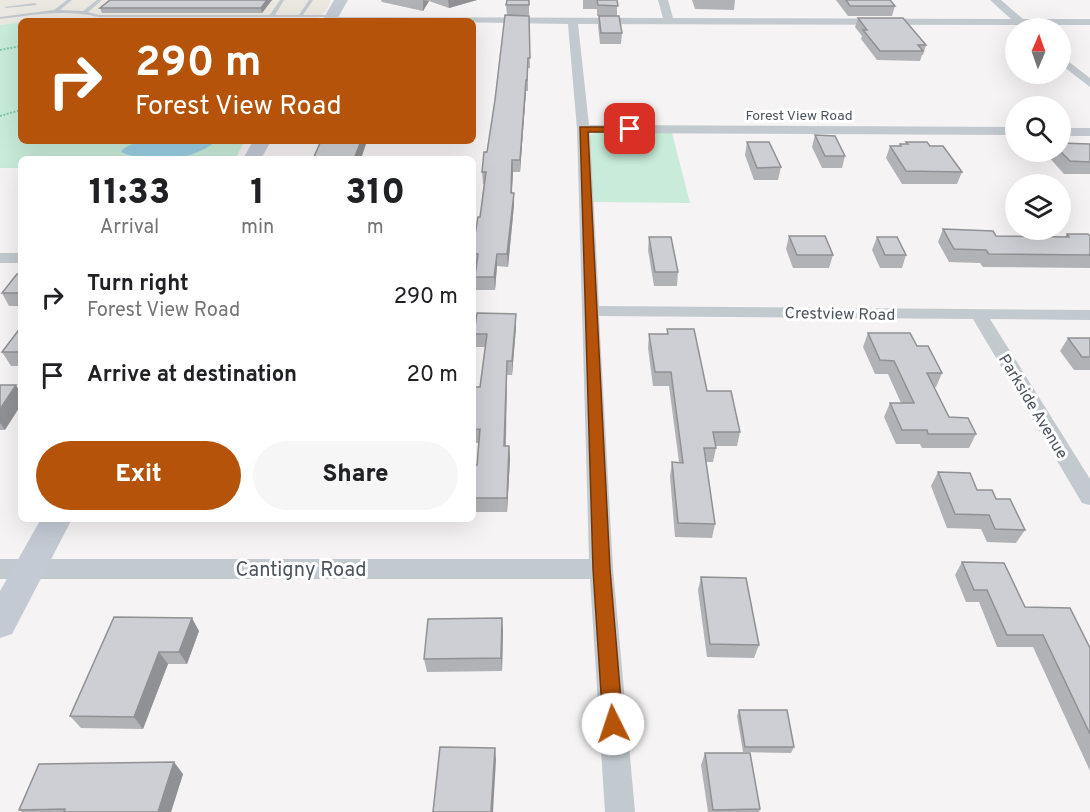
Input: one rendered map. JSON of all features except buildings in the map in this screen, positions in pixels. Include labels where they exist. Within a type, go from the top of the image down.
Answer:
[{"type":"main road","points":[[331,18],[341,0]]},
{"type":"main road","points":[[0,623],[15,569],[54,522]]},
{"type":"street","points":[[663,0],[669,21]]},
{"type":"street","points":[[995,0],[1016,18]]},
{"type":"street","points":[[476,20],[1005,25]]},
{"type":"street","points":[[573,21],[583,129],[601,569],[620,812]]},
{"type":"street","points":[[1071,23],[1090,22]]},
{"type":"street","points":[[1071,68],[1090,84]]},
{"type":"street","name":"Forest View Road","points":[[583,129],[1005,131]]},
{"type":"street","points":[[1071,132],[1090,132]]},
{"type":"street","points":[[0,258],[18,258]]},
{"type":"street","name":"Crestview Road","points":[[590,311],[1090,315]]},
{"type":"street","name":"Parkside Avenue","points":[[979,315],[1090,497]]},
{"type":"street","name":"Cantigny Road","points":[[15,569],[601,569]]},
{"type":"lane","points":[[5,0],[6,7]]},
{"type":"lane","points":[[54,13],[70,0]]},
{"type":"lane","points":[[84,12],[100,0]]},
{"type":"lane","points":[[271,17],[282,0]]},
{"type":"lane","points":[[300,16],[311,0]]},
{"type":"lane","points":[[0,8],[37,2]]},
{"type":"lane","points":[[21,15],[37,2]]},
{"type":"lane","points":[[0,18],[84,12],[98,16],[300,16],[320,18]]},
{"type":"path","points":[[0,50],[18,47]]},
{"type":"path","points":[[0,116],[18,111]]},
{"type":"shaded area","points":[[0,0],[331,0],[326,11],[318,18],[18,18],[18,23],[0,25]]},
{"type":"green space","points":[[18,22],[18,144],[243,144],[237,156],[18,156],[18,168],[0,168],[0,25]]},
{"type":"green space","points":[[594,133],[672,133],[690,203],[593,202],[589,136]]},
{"type":"water","points":[[134,144],[212,144],[186,156],[132,156],[121,152]]},
{"type":"route","points":[[613,724],[601,569],[583,129],[630,129]]}]
